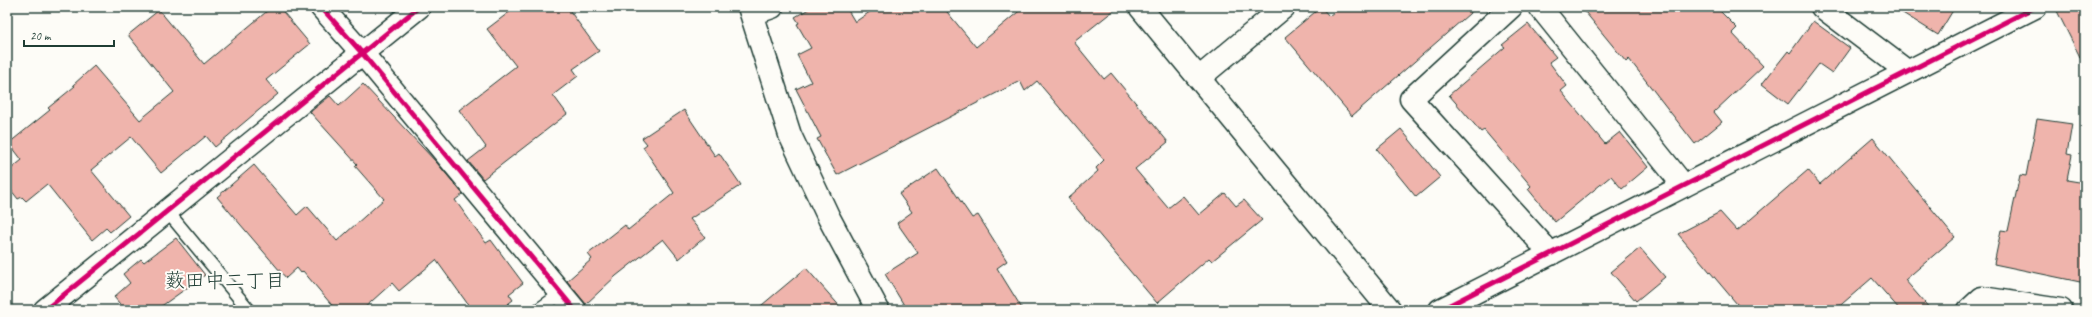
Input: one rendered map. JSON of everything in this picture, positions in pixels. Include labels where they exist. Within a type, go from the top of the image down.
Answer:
[{"type":"street","points":[[321,7],[362,53],[575,310]]},
{"type":"street","points":[[45,310],[420,7]]},
{"type":"street","points":[[772,7],[750,10],[790,136],[829,218],[878,310]]},
{"type":"street","points":[[1140,7],[1390,310]]},
{"type":"street","points":[[1200,78],[1284,7]]},
{"type":"street","points":[[1512,7],[1411,99],[1551,254]]},
{"type":"street","points":[[1540,7],[1684,186]]},
{"type":"street","points":[[1822,7],[1908,72]]},
{"type":"street","points":[[1440,310],[2035,7]]},
{"type":"street","points":[[1969,310],[1982,298],[2061,310]]},
{"type":"lane","points":[[167,211],[249,310]]},
{"type":"lane","points":[[538,310],[562,293]]},
{"type":"building","points":[[272,7],[279,7],[310,44],[266,80],[278,94],[215,147],[206,136],[161,173],[131,137],[91,170],[129,216],[110,232],[106,228],[92,240],[47,184],[26,201],[22,197],[18,199],[7,185],[7,172],[22,160],[9,143],[50,110],[48,108],[75,86],[73,85],[94,66],[140,120],[174,92],[128,35],[159,10],[204,64]]},
{"type":"building","points":[[516,7],[567,7],[599,51],[573,69],[578,76],[553,95],[567,114],[483,179],[468,161],[486,147],[459,110],[516,66],[487,29]]},
{"type":"building","points":[[812,7],[846,7],[855,22],[877,7],[943,7],[976,47],[1024,7],[1118,7],[1074,42],[1104,79],[1111,73],[1168,142],[1135,169],[1168,208],[1183,196],[1199,215],[1225,193],[1236,206],[1244,200],[1262,220],[1212,261],[1209,258],[1157,303],[1068,198],[1098,171],[1096,168],[1104,160],[1037,81],[1025,91],[1020,81],[837,175],[817,139],[821,137],[796,89],[811,82],[797,55],[811,48],[797,24],[799,23],[795,17]]},
{"type":"building","points":[[1321,7],[1329,16],[1340,7],[1477,7],[1352,116],[1285,37]]},
{"type":"building","points":[[1581,7],[1716,7],[1737,28],[1732,33],[1763,66],[1714,112],[1722,122],[1695,144],[1629,59],[1626,62]]},
{"type":"building","points":[[1893,7],[1955,7],[1938,35]]},
{"type":"building","points":[[2055,7],[2085,7],[2085,67]]},
{"type":"building","points":[[1813,21],[1850,48],[1832,73],[1819,64],[1788,104],[1762,84],[1788,51],[1790,53]]},
{"type":"building","points":[[1528,24],[1556,57],[1549,62],[1567,86],[1561,91],[1605,144],[1620,132],[1648,167],[1622,189],[1611,176],[1555,222],[1528,189],[1531,186],[1484,130],[1481,132],[1449,95],[1505,47],[1502,45]]},
{"type":"building","points":[[363,84],[437,163],[463,194],[455,200],[486,243],[491,240],[523,283],[509,294],[513,300],[500,310],[472,310],[436,260],[399,291],[392,283],[362,310],[336,310],[303,271],[301,273],[297,268],[286,278],[217,197],[254,165],[297,215],[307,206],[337,241],[384,199],[355,166],[357,164],[310,112],[330,96],[339,106]]},
{"type":"building","points":[[684,110],[715,156],[719,153],[741,185],[690,219],[705,237],[679,259],[663,239],[616,276],[586,304],[567,281],[592,259],[588,254],[625,225],[628,230],[674,193],[643,147],[647,144],[642,138]]},
{"type":"building","points":[[2037,119],[2072,124],[2067,154],[2072,155],[2067,180],[2085,183],[2085,283],[1994,264],[2001,230],[2008,231],[2020,175],[2026,176]]},
{"type":"building","points":[[1401,129],[1440,177],[1416,197],[1377,149]]},
{"type":"building","points":[[1873,138],[1955,237],[1905,280],[1931,310],[1900,310],[1872,278],[1835,310],[1742,310],[1678,234],[1720,212],[1737,231],[1808,170],[1820,184]]},
{"type":"building","points":[[938,168],[972,218],[978,215],[1007,261],[997,268],[1023,310],[907,310],[885,274],[918,253],[897,223],[912,212],[899,194]]},
{"type":"building","points":[[176,238],[205,275],[156,310],[125,310],[114,297],[130,283],[123,274],[141,259],[144,262]]},
{"type":"building","points":[[1640,248],[1665,277],[1636,301],[1611,272]]},
{"type":"building","points":[[806,268],[843,310],[756,310]]},
{"type":"cycle path","points":[[321,7],[362,53],[575,310]]},
{"type":"cycle path","points":[[45,310],[419,7]]},
{"type":"cycle path","points":[[1440,310],[2035,7]]},
{"type":"district","name":"薮田中二丁目","points":[[225,280]]}]
